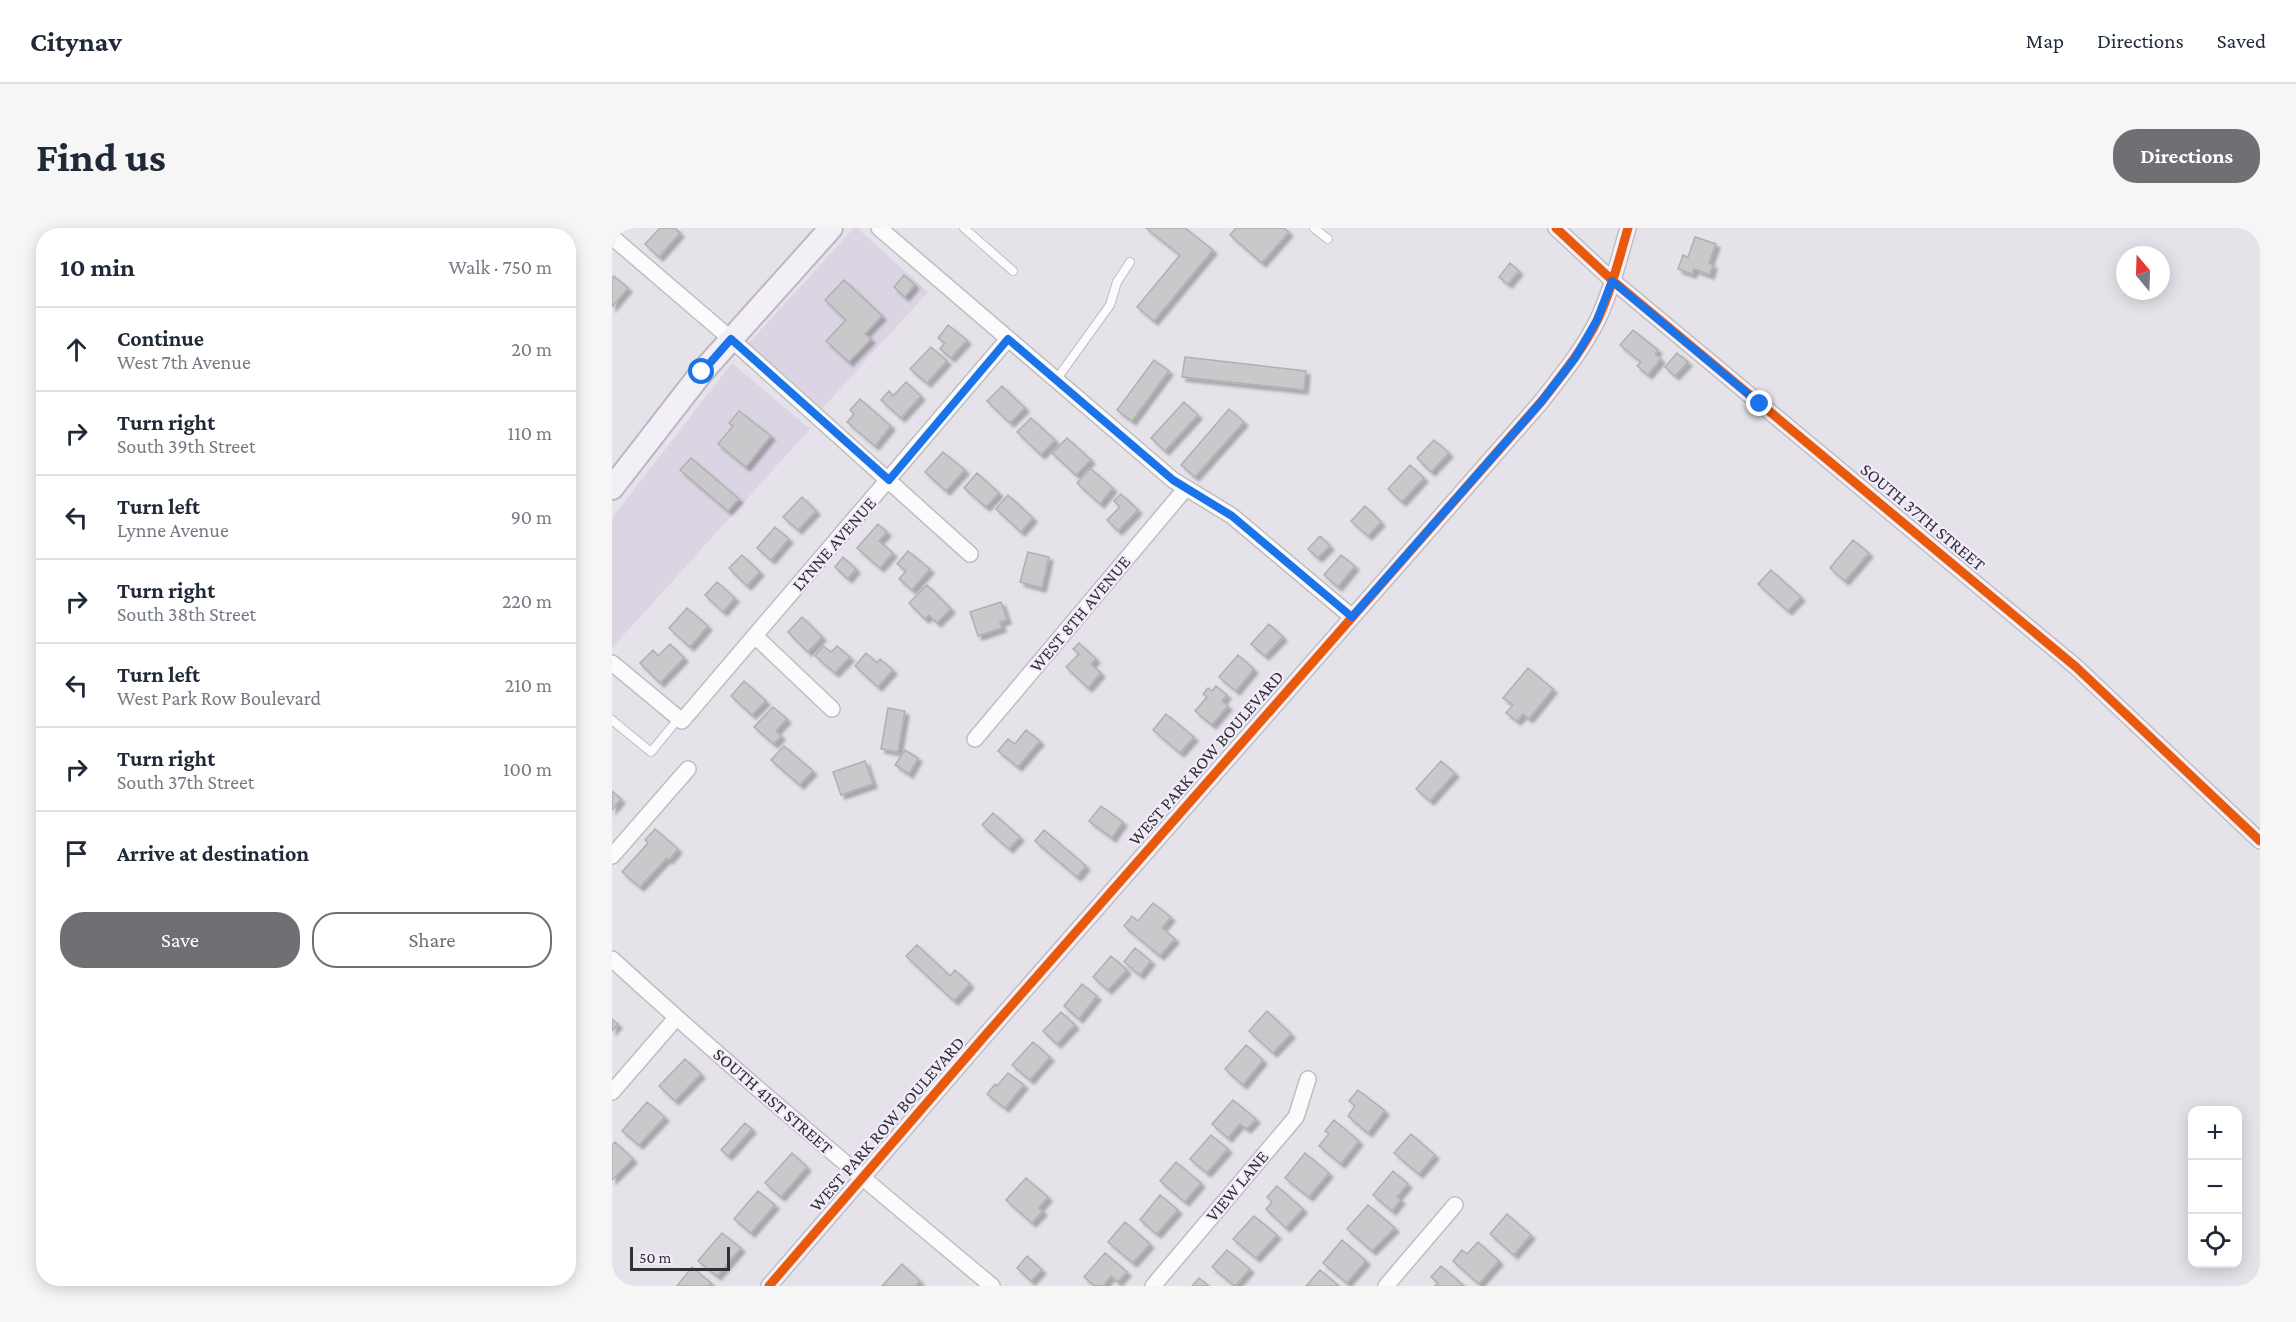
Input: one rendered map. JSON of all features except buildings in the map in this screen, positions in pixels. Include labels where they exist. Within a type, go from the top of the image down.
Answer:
[{"type":"main road","points":[[612,488],[695,380],[831,228]]},
{"type":"street","points":[[879,228],[1173,480],[1232,516],[1352,617]]},
{"type":"street","name":"SOUTH 37TH STREET","points":[[1556,228],[1612,281],[2076,667],[2260,841]]},
{"type":"street","name":"WEST PARK ROW BOULEVARD","points":[[770,1286],[1541,402],[1575,358],[1597,320],[1628,228]]},
{"type":"street","points":[[612,237],[731,339],[970,554]]},
{"type":"street","name":"LYNNE AVENUE","points":[[681,719],[755,636],[1008,339]]},
{"type":"street","name":"WEST 8TH AVENUE","points":[[975,739],[1186,488]]},
{"type":"street","points":[[755,636],[832,709]]},
{"type":"street","points":[[612,663],[681,719]]},
{"type":"street","points":[[612,856],[688,769]]},
{"type":"street","name":"SOUTH 41ST STREET","points":[[612,959],[676,1018],[992,1286]]},
{"type":"street","points":[[612,1092],[676,1018]]},
{"type":"street","name":"VIEW LANE","points":[[1153,1286],[1296,1117],[1308,1079]]},
{"type":"street","points":[[1386,1286],[1455,1205]]},
{"type":"lane","points":[[964,228],[1013,271]]},
{"type":"lane","points":[[1314,228],[1328,239]]},
{"type":"lane","points":[[1056,380],[1110,305],[1117,282],[1130,262]]},
{"type":"lane","points":[[612,720],[651,752],[681,719]]},
{"type":"shaded area","points":[[854,228],[857,228],[928,292],[819,412],[746,346]]},
{"type":"shaded area","points":[[732,363],[810,429],[612,648],[612,518]]},
{"type":"cycle path","points":[[1556,228],[1613,281],[2076,667],[2260,841]]},
{"type":"cycle path","points":[[769,1286],[982,1039],[1541,402],[1578,353],[1597,321],[1611,287],[1628,228]]},
{"type":"route","points":[[702,372],[731,339],[889,480],[1008,339],[1173,480],[1232,516],[1352,617],[1541,402],[1575,358],[1597,320],[1612,281],[1760,404]]}]
